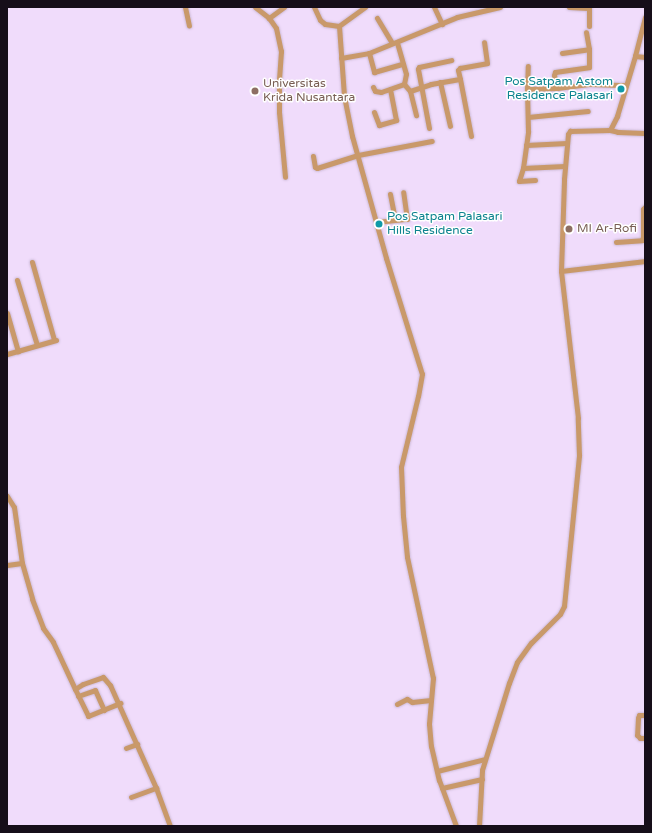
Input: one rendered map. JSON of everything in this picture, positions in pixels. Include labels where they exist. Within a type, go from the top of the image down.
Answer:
[{"type":"street","points":[[185,7],[188,26]]},
{"type":"street","points":[[255,7],[269,18],[276,28],[282,51],[279,80],[279,112],[285,177]]},
{"type":"street","points":[[269,18],[284,7]]},
{"type":"street","points":[[314,7],[322,22],[328,25],[339,26],[365,7]]},
{"type":"street","points":[[434,7],[442,24]]},
{"type":"street","points":[[341,58],[369,52],[471,13],[500,7]]},
{"type":"street","points":[[569,7],[588,8],[589,26]]},
{"type":"street","points":[[610,130],[617,116],[645,17]]},
{"type":"street","points":[[377,18],[394,42],[406,76],[404,84]]},
{"type":"street","points":[[339,26],[346,108],[376,222],[422,374],[401,467],[407,557],[433,678],[429,724],[431,746],[442,788],[456,826]]},
{"type":"street","points":[[557,88],[554,75],[555,72],[589,68],[589,49],[586,32]]},
{"type":"street","points":[[471,136],[458,70],[460,68],[488,63],[484,42]]},
{"type":"street","points":[[562,53],[589,49]]},
{"type":"street","points":[[369,52],[374,72],[402,64]]},
{"type":"street","points":[[635,56],[645,57]]},
{"type":"street","points":[[429,128],[420,87],[419,67],[451,60]]},
{"type":"street","points":[[528,66],[528,117],[526,145],[523,168],[518,181],[535,180]]},
{"type":"street","points":[[410,91],[440,82],[460,79]]},
{"type":"street","points":[[440,82],[450,126]]},
{"type":"street","points":[[372,87],[378,92],[390,90],[404,84]]},
{"type":"street","points":[[404,84],[410,91],[416,115]]},
{"type":"street","points":[[527,89],[557,88],[591,84],[626,86]]},
{"type":"street","points":[[374,112],[379,125],[396,120],[390,90]]},
{"type":"street","points":[[528,117],[588,111]]},
{"type":"street","points":[[479,826],[482,779],[485,759],[517,662],[531,643],[560,614],[564,606],[579,455],[578,418],[561,271],[565,166],[568,134],[570,131],[610,130],[618,132],[645,133]]},
{"type":"street","points":[[313,156],[315,167],[317,168],[358,155],[432,142]]},
{"type":"street","points":[[526,145],[567,143]]},
{"type":"street","points":[[523,168],[565,166]]},
{"type":"street","points":[[376,222],[407,219],[403,192]]},
{"type":"street","points":[[390,194],[395,220]]},
{"type":"street","points":[[616,242],[642,240],[643,210],[645,207]]},
{"type":"street","points":[[561,271],[645,261]]},
{"type":"street","points":[[7,354],[55,340],[32,262]]},
{"type":"street","points":[[17,280],[37,345]]},
{"type":"street","points":[[7,313],[18,351]]},
{"type":"street","points":[[7,496],[14,507],[22,563],[32,600],[43,628],[54,642],[88,716],[120,703]]},
{"type":"street","points":[[7,565],[22,563]]},
{"type":"street","points":[[75,689],[83,684],[104,677],[110,685],[120,703],[156,788],[170,826]]},
{"type":"street","points":[[78,696],[95,690],[104,710]]},
{"type":"street","points":[[397,704],[407,699],[412,702],[431,700]]},
{"type":"street","points":[[645,715],[642,714],[638,718],[637,735],[640,738],[645,738]]},
{"type":"street","points":[[126,748],[137,744]]},
{"type":"street","points":[[437,771],[485,759]]},
{"type":"street","points":[[442,788],[482,779]]},
{"type":"street","points":[[131,797],[156,788]]},
{"type":"place","name":"Pos Satpam Astom Residence Palasari","points":[[621,89]]},
{"type":"place","name":"Universitas Krida Nusantara","points":[[255,91]]},
{"type":"place","name":"Pos Satpam Palasari Hills Residence","points":[[379,224]]},
{"type":"place","name":"MI Ar-Rofi","points":[[569,229]]}]
